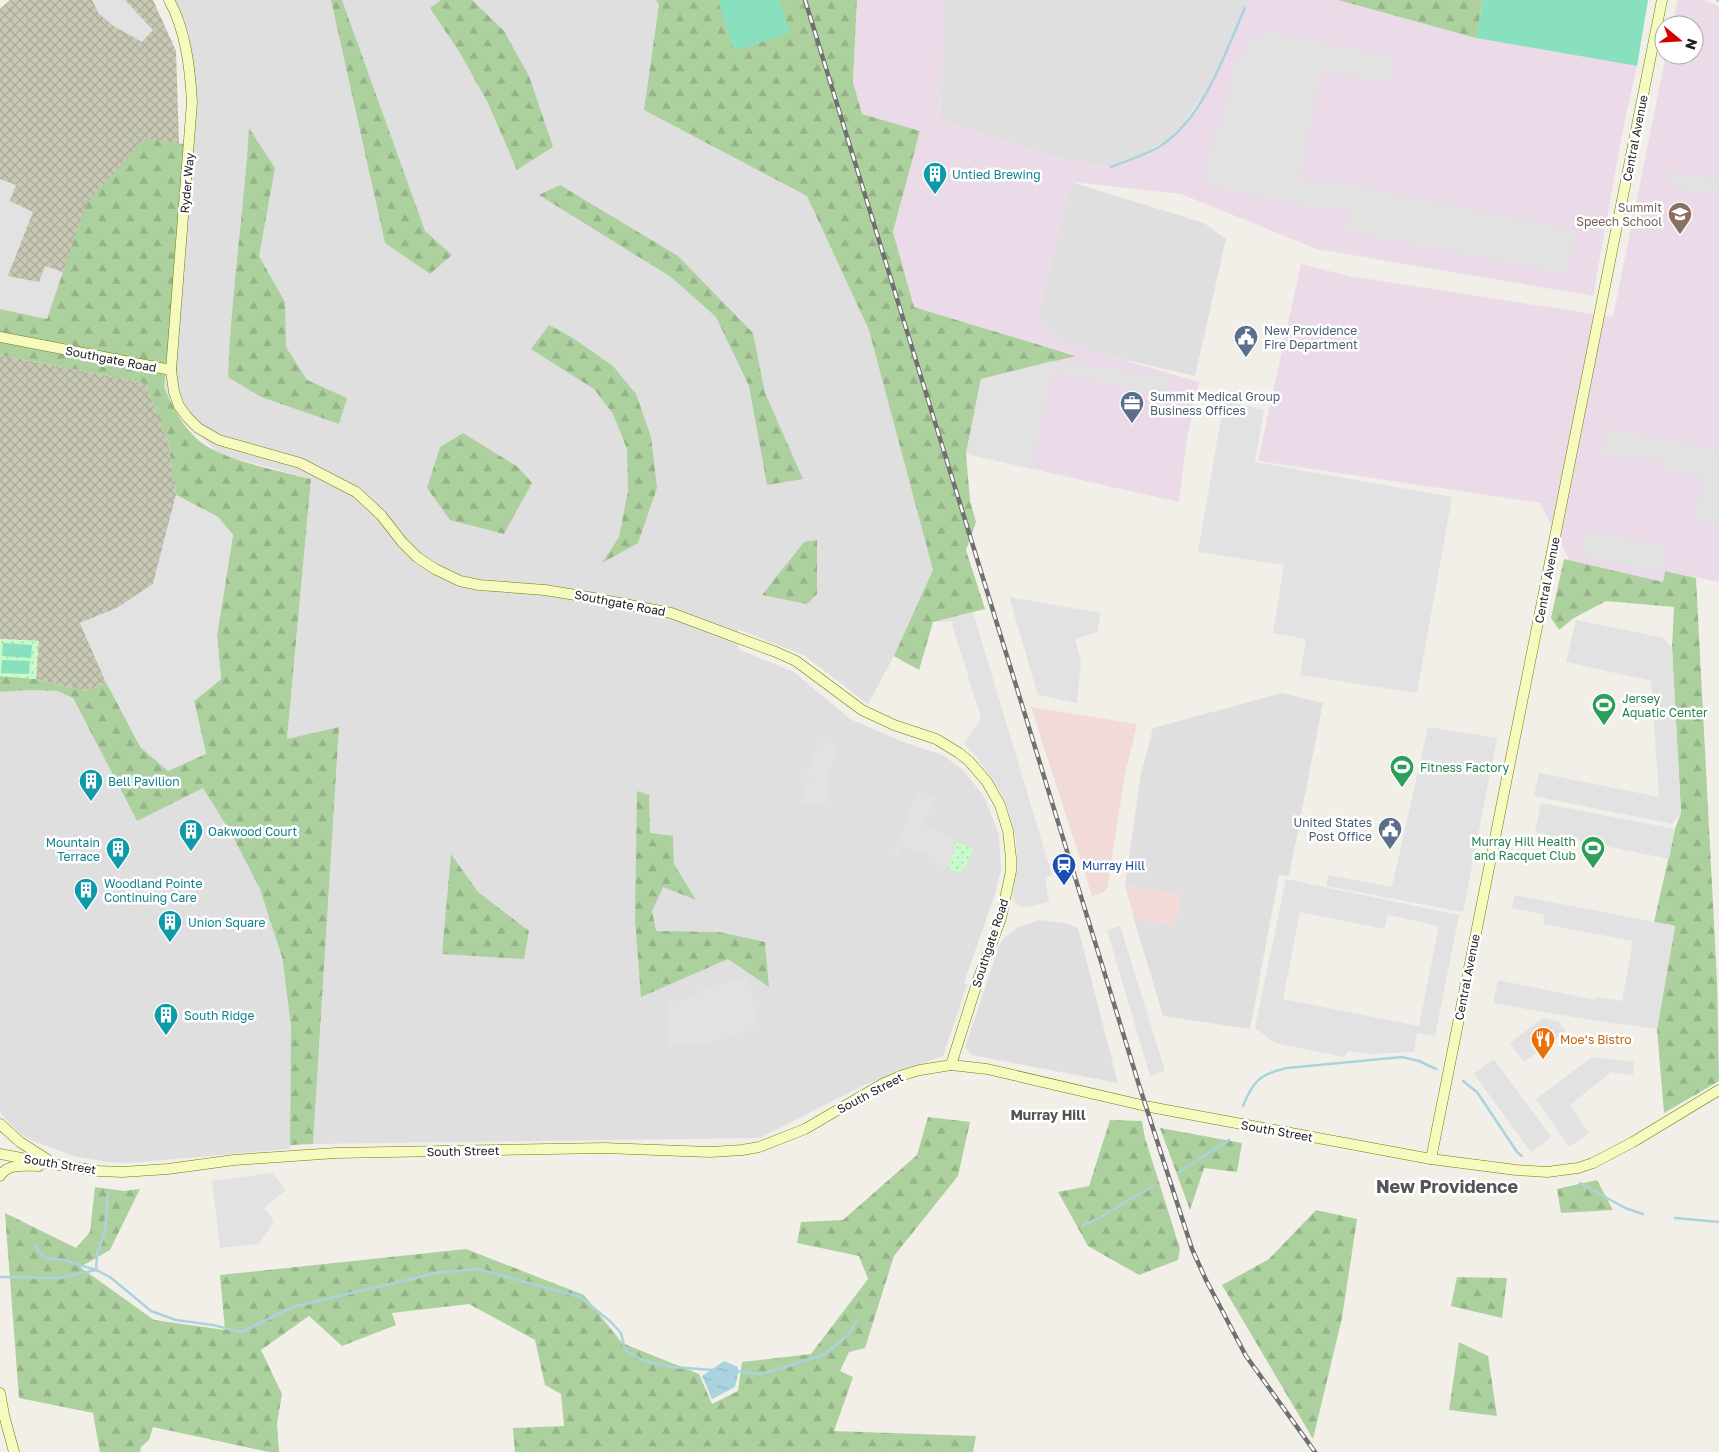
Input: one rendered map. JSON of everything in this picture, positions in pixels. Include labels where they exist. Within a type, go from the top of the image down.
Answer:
[{"type":"street","name":"Ryder Way","points":[[169,0],[179,23],[184,44],[191,83],[192,102],[171,370]]},
{"type":"street","name":"Central Avenue","points":[[1431,1159],[1662,0]]},
{"type":"street","name":"Southgate Road","points":[[0,337],[171,370],[174,392],[179,406],[198,428],[219,440],[300,464],[356,492],[381,515],[412,552],[434,569],[460,581],[479,585],[562,593],[672,613],[796,660],[862,710],[894,725],[936,739],[959,752],[987,782],[1000,805],[1008,831],[1011,858],[1000,918],[951,1065]]},
{"type":"street","name":"South Street","points":[[0,1154],[99,1171],[143,1172],[234,1160],[336,1153],[604,1148],[710,1152],[742,1150],[759,1147],[805,1129],[884,1083],[903,1075],[951,1065],[987,1068],[1150,1107],[1431,1159],[1531,1172],[1547,1172],[1578,1168],[1613,1154],[1719,1090]]},
{"type":"street","points":[[0,1124],[20,1142],[58,1165]]},
{"type":"street","points":[[0,1176],[5,1169],[11,1166],[58,1165]]},
{"type":"street","points":[[0,1392],[14,1452]]},
{"type":"shaded area","points":[[10,0],[153,0],[176,51],[179,144],[145,138],[47,319],[0,309],[0,9]]},
{"type":"shaded area","points":[[92,0],[125,0],[153,30],[142,42],[115,27],[99,14]]},
{"type":"shaded area","points":[[173,0],[780,0],[963,621],[933,622],[919,670],[894,656],[868,704],[805,656],[738,629],[738,649],[794,672],[850,719],[903,742],[943,755],[963,770],[985,798],[999,835],[1001,870],[995,894],[964,983],[967,985],[943,1056],[864,1085],[760,1138],[313,1144],[339,728],[287,740],[311,479],[220,454],[177,415],[164,387],[189,145],[189,33]]},
{"type":"shaded area","points":[[857,0],[944,0],[940,120],[1061,159],[1111,167],[1158,147],[1193,114],[1243,14],[1253,0],[1338,0],[1476,38],[1637,66],[1623,129],[1593,296],[1317,249],[1181,194],[1072,182],[1037,320],[1059,341],[1199,382],[1187,438],[1179,502],[966,454],[981,379],[1075,355],[914,307],[893,232],[920,131],[862,115],[853,82]]},
{"type":"shaded area","points":[[944,0],[1253,0],[1243,14],[1209,87],[1175,135],[1138,157],[1111,167],[1061,159],[940,120]]},
{"type":"shaded area","points":[[1678,0],[1703,0],[1719,6],[1719,582],[1665,571],[1663,582],[1570,561],[1540,503],[1258,461],[1301,264],[1349,276],[1613,317],[1664,65],[1704,65],[1704,15],[1674,15]]},
{"type":"shaded area","points":[[1265,32],[1395,58],[1389,83],[1321,71],[1299,180],[1338,183],[1576,231],[1567,274],[1345,231],[1350,207],[1310,207],[1204,185],[1215,129],[1224,122],[1235,58],[1241,59],[1248,44],[1254,39],[1263,39]]},
{"type":"shaded area","points":[[1671,171],[1719,181],[1719,196],[1668,186]]},
{"type":"shaded area","points":[[0,179],[16,185],[10,201],[33,212],[8,276],[39,282],[45,266],[63,272],[47,319],[0,309]]},
{"type":"shaded area","points":[[1071,182],[1204,223],[1226,239],[1195,376],[1091,352],[1060,342],[1037,320]]},
{"type":"shaded area","points":[[0,355],[145,383],[168,443],[176,495],[153,584],[117,608],[80,623],[106,682],[86,691],[36,679],[38,641],[0,639]]},
{"type":"shaded area","points":[[1053,361],[1171,378],[1168,397],[1052,371],[1032,467],[966,454],[981,379]]},
{"type":"shaded area","points":[[1224,401],[1264,410],[1255,462],[1452,497],[1417,693],[1300,675],[1306,639],[1273,633],[1284,565],[1198,552]]},
{"type":"shaded area","points":[[1607,428],[1719,451],[1719,523],[1695,518],[1703,477],[1660,469],[1662,461],[1627,454],[1625,460],[1601,455]]},
{"type":"shaded area","points":[[176,495],[218,517],[233,535],[217,635],[221,679],[194,701],[206,754],[168,771],[141,748],[106,682],[80,623],[117,608],[153,584]]},
{"type":"shaded area","points":[[1585,531],[1667,547],[1662,572],[1580,555]]},
{"type":"shaded area","points":[[1009,597],[1101,613],[1097,632],[1075,639],[1081,661],[1077,703],[1038,695]]},
{"type":"shaded area","points":[[973,612],[1052,875],[1045,878],[1049,902],[1025,907],[1015,902],[1013,896],[1017,867],[1016,838],[1009,813],[1002,794],[976,756],[964,744],[981,718],[950,618]]},
{"type":"shaded area","points":[[1576,620],[1664,638],[1672,648],[1681,813],[1672,824],[1534,796],[1539,773],[1659,797],[1651,681],[1566,662]]},
{"type":"shaded area","points":[[57,691],[73,698],[137,821],[203,788],[232,835],[260,889],[281,953],[291,1026],[289,1149],[129,1163],[107,1162],[76,1157],[28,1139],[2,1115],[0,1111],[0,692]]},
{"type":"shaded area","points":[[1282,693],[1323,703],[1289,876],[1279,875],[1250,1029],[1163,1016],[1134,919],[1176,925],[1181,895],[1125,885],[1141,774],[1153,728]]},
{"type":"shaded area","points":[[1031,707],[1137,724],[1125,774],[1107,889],[1102,893],[1092,896]]},
{"type":"shaded area","points":[[1428,727],[1497,738],[1463,912],[1326,886],[1328,875],[1392,887]]},
{"type":"shaded area","points":[[821,739],[839,747],[828,772],[826,806],[801,805],[803,781],[811,781],[811,778],[805,776]]},
{"type":"shaded area","points":[[917,791],[935,798],[924,826],[958,840],[947,868],[926,860],[928,855],[905,846],[900,857],[893,855]]},
{"type":"shaded area","points":[[1541,803],[1675,829],[1669,859],[1535,832]]},
{"type":"shaded area","points":[[1286,879],[1459,915],[1435,1036],[1417,1033],[1414,1052],[1369,1054],[1348,1051],[1344,1057],[1275,1043],[1255,1028]],"holes":[[[1300,912],[1384,929],[1388,915],[1439,926],[1419,1026],[1283,999]]]},
{"type":"shaded area","points":[[1125,885],[1181,895],[1176,926],[1134,919]]},
{"type":"shaded area","points":[[1515,895],[1675,926],[1657,1029],[1493,1003],[1498,980],[1595,1000],[1596,997],[1622,1001],[1633,941],[1543,924],[1545,915],[1512,908]]},
{"type":"shaded area","points":[[1040,920],[1064,923],[1078,928],[1118,1083],[971,1055],[965,1048],[999,946],[1005,937],[1018,927]]},
{"type":"shaded area","points":[[1120,926],[1165,1071],[1150,1076],[1107,930]]},
{"type":"shaded area","points":[[749,977],[757,1027],[722,1040],[668,1047],[668,1004],[700,995],[699,990]]},
{"type":"shaded area","points":[[1543,1018],[1558,1021],[1566,1031],[1524,1062],[1510,1043]]},
{"type":"shaded area","points":[[1592,1057],[1634,1062],[1633,1075],[1611,1072],[1570,1105],[1589,1133],[1569,1147],[1536,1099]]},
{"type":"shaded area","points":[[1494,1059],[1551,1137],[1531,1152],[1474,1074]]},
{"type":"shaded area","points":[[272,1173],[286,1190],[264,1208],[274,1221],[259,1244],[220,1248],[212,1181]]},
{"type":"green space","points":[[331,0],[342,0],[425,231],[452,255],[430,274],[385,243]]},
{"type":"green space","points":[[441,0],[472,0],[504,31],[529,76],[553,147],[517,170],[488,103],[460,53],[430,8]]},
{"type":"green space","points":[[656,0],[857,0],[853,82],[862,114],[920,131],[893,232],[914,307],[1076,356],[981,379],[966,454],[970,501],[976,522],[966,550],[985,609],[933,622],[919,670],[894,656],[933,570],[869,330],[807,196],[644,110],[659,4]]},
{"type":"green space","points":[[718,0],[779,0],[790,33],[734,51]]},
{"type":"green space","points":[[1338,0],[1483,0],[1476,38]]},
{"type":"green space","points":[[1483,0],[1648,0],[1637,66],[1476,38]]},
{"type":"green space","points":[[249,128],[275,168],[259,256],[285,302],[286,347],[307,380],[347,398],[339,424],[261,397],[228,377]]},
{"type":"green space","points":[[145,138],[189,145],[164,387],[170,400],[194,436],[216,451],[232,458],[311,479],[287,739],[339,727],[313,1144],[290,1145],[291,1026],[282,957],[260,889],[232,835],[203,788],[137,821],[73,698],[57,691],[0,692],[0,676],[36,679],[86,691],[106,682],[141,748],[206,754],[194,701],[221,679],[217,635],[233,535],[218,517],[176,495],[168,443],[145,383],[0,355],[0,309],[47,319],[86,204]]},
{"type":"green space","points":[[560,185],[678,256],[753,333],[765,393],[803,479],[767,485],[749,386],[716,317],[671,277],[539,195]]},
{"type":"green space","points":[[549,325],[573,338],[613,366],[636,394],[651,437],[657,488],[638,543],[602,563],[619,537],[628,491],[627,449],[613,414],[594,389],[531,349]]},
{"type":"green space","points":[[463,433],[518,467],[532,483],[504,534],[450,520],[427,488],[440,447]]},
{"type":"green space","points":[[817,540],[817,594],[807,604],[762,595],[804,542]]},
{"type":"green space","points":[[1564,559],[1663,582],[1665,571],[1696,578],[1717,981],[1719,1081],[1664,1113],[1657,1029],[1675,926],[1654,922],[1675,829],[1681,813],[1672,648],[1674,607],[1606,601],[1574,618],[1559,630],[1551,618]]},
{"type":"green space","points":[[0,639],[39,641],[36,679],[0,676]]},
{"type":"green space","points":[[3,643],[32,645],[31,658],[2,656]]},
{"type":"green space","points":[[2,660],[30,661],[29,674],[1,673]]},
{"type":"green space","points":[[637,791],[649,795],[650,833],[673,836],[674,864],[696,900],[663,887],[652,911],[656,931],[719,932],[765,942],[769,987],[728,959],[641,997],[635,920]]},
{"type":"green space","points":[[957,842],[973,848],[966,867],[959,873],[947,868]]},
{"type":"green space","points":[[451,854],[478,892],[529,931],[524,959],[442,954]]},
{"type":"green space","points":[[928,1117],[970,1122],[958,1176],[894,1256],[865,1348],[849,1352],[840,1371],[853,1377],[834,1431],[976,1436],[973,1452],[515,1452],[513,1428],[564,1426],[561,1394],[545,1385],[535,1340],[469,1304],[392,1313],[396,1325],[342,1346],[309,1316],[261,1350],[282,1394],[277,1424],[279,1452],[269,1452],[153,1427],[149,1440],[141,1447],[140,1452],[100,1452],[93,1413],[19,1398],[5,1213],[76,1248],[90,1232],[95,1187],[124,1191],[140,1189],[110,1250],[80,1267],[154,1320],[225,1330],[220,1275],[466,1249],[584,1295],[622,1343],[699,1374],[712,1404],[738,1391],[742,1362],[811,1354],[868,1279],[859,1256],[797,1243],[801,1222],[843,1220],[917,1155]]},
{"type":"green space","points":[[1110,1120],[1142,1121],[1145,1138],[1180,1249],[1178,1260],[1139,1275],[1088,1246],[1058,1192],[1089,1186]]},
{"type":"green space","points":[[1160,1128],[1242,1143],[1237,1172],[1204,1168],[1190,1210]]},
{"type":"green space","points":[[1597,1180],[1613,1210],[1561,1213],[1557,1189]]},
{"type":"green space","points":[[1316,1210],[1357,1219],[1342,1318],[1313,1439],[1222,1285],[1269,1259]]},
{"type":"green space","points":[[1457,1277],[1507,1278],[1502,1318],[1451,1306]]},
{"type":"green space","points":[[1459,1342],[1488,1356],[1497,1416],[1449,1410]]},
{"type":"water","points":[[724,1361],[738,1367],[735,1387],[712,1399],[702,1376]]},
{"type":"waterway","points":[[1111,167],[1157,148],[1173,136],[1187,121],[1200,104],[1220,66],[1245,8]]},
{"type":"waterway","points":[[1243,1106],[1250,1090],[1259,1080],[1270,1073],[1287,1068],[1402,1057],[1419,1061],[1436,1069]]},
{"type":"waterway","points":[[1463,1081],[1477,1092],[1517,1152],[1522,1156]]},
{"type":"waterway","points":[[1178,1173],[1229,1140]]},
{"type":"waterway","points":[[1580,1183],[1625,1208],[1643,1214]]},
{"type":"waterway","points":[[1083,1225],[1099,1218],[1153,1186]]},
{"type":"waterway","points":[[0,1277],[60,1278],[96,1270],[97,1254],[105,1231],[108,1194]]},
{"type":"waterway","points":[[1675,1218],[1719,1222]]},
{"type":"waterway","points":[[34,1245],[45,1258],[63,1260],[96,1270],[110,1277],[151,1311],[176,1320],[213,1325],[241,1332],[293,1307],[436,1273],[478,1269],[580,1297],[611,1322],[621,1333],[625,1350],[644,1361],[672,1367],[713,1370]]},
{"type":"waterway","points":[[736,1371],[760,1374],[825,1354],[848,1335],[856,1321]]},
{"type":"railway","points":[[805,0],[1139,1085],[1192,1249],[1246,1356],[1315,1452]]},
{"type":"place","name":"Untied Brewing","points":[[935,195]]},
{"type":"place","name":"Summit Speech School","points":[[1680,235]]},
{"type":"place","name":"New Providence Fire Department","points":[[1246,358]]},
{"type":"place","name":"Summit Medical Group Business Offices","points":[[1132,424]]},
{"type":"place","name":"Jersey Aquatic Center","points":[[1604,726]]},
{"type":"place","name":"Fitness Factory","points":[[1402,788]]},
{"type":"place","name":"Bell Pavilion","points":[[91,802]]},
{"type":"place","name":"United States Post Office","points":[[1390,850]]},
{"type":"place","name":"Oakwood Court","points":[[191,852]]},
{"type":"place","name":"Murray Hill Health and Racquet Club","points":[[1593,869]]},
{"type":"place","name":"Mountain Terrace","points":[[118,870]]},
{"type":"place","name":"Murray Hill","points":[[1064,886]]},
{"type":"place","name":"Woodland Pointe Continuing Care","points":[[86,911]]},
{"type":"place","name":"Union Square","points":[[170,943]]},
{"type":"place","name":"South Ridge","points":[[166,1036]]},
{"type":"place","name":"Moe‘s Bistro","points":[[1543,1060]]},
{"type":"district","name":"Murray Hill","points":[[1048,1114]]},
{"type":"district","name":"New Providence","points":[[1447,1186]]}]
